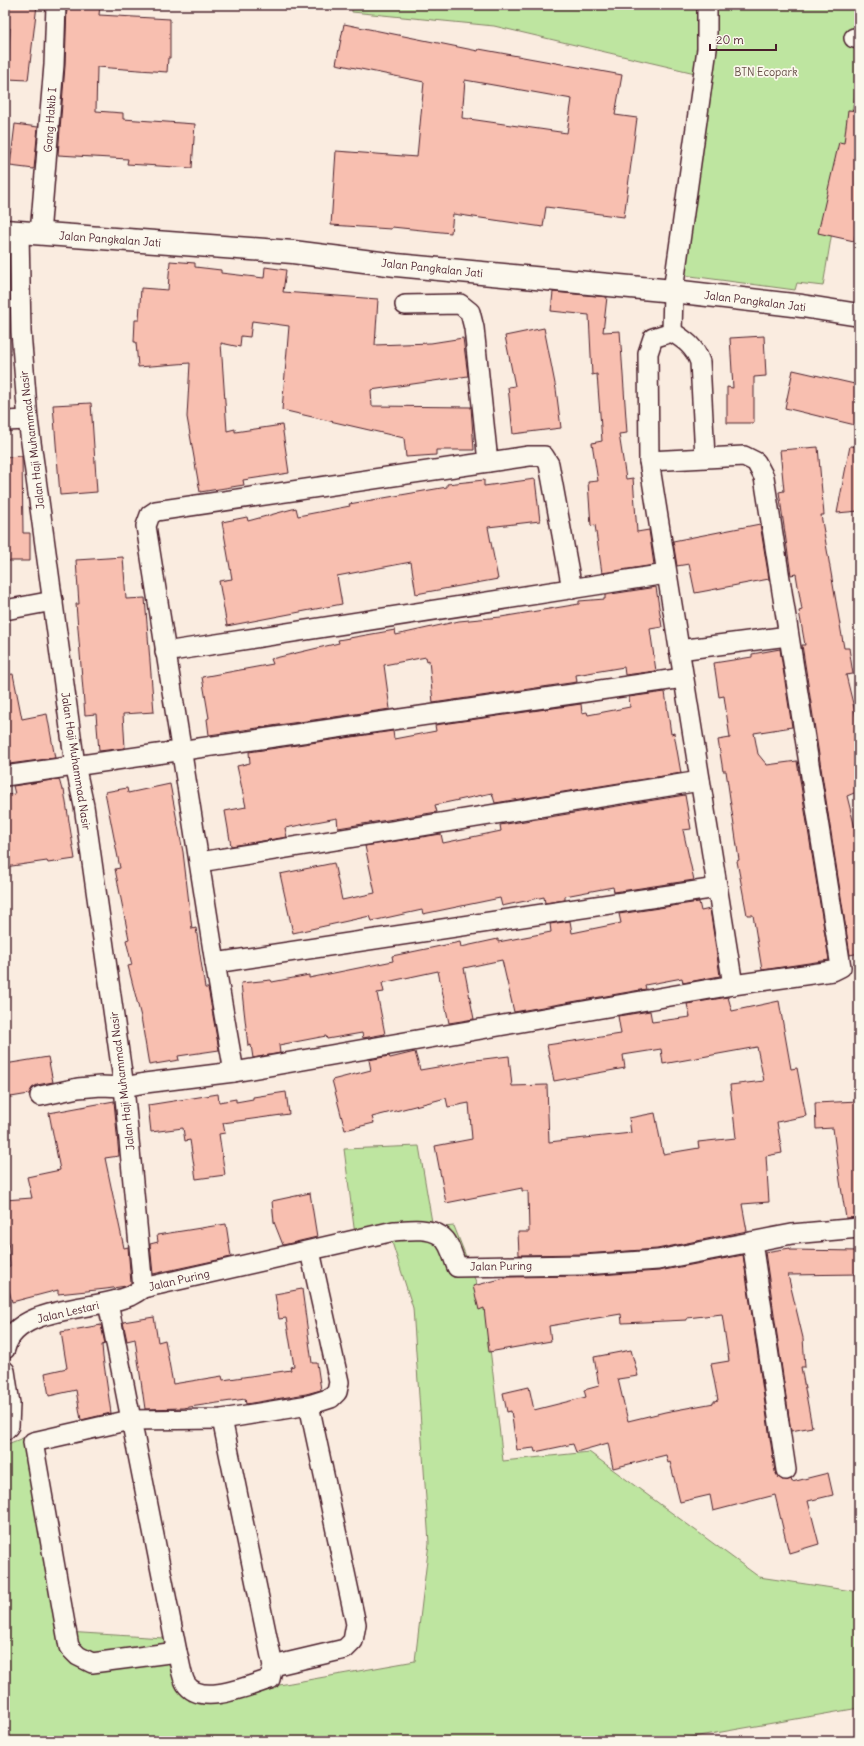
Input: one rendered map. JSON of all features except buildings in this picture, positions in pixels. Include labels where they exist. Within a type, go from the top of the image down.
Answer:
[{"type":"main road","name":"Jalan Pangkalan Jati","points":[[12,232],[293,252],[396,265],[802,306],[859,315]]},
{"type":"street","name":"Gang Hakib I","points":[[40,234],[54,66],[56,5]]},
{"type":"street","points":[[672,332],[672,292],[707,49],[707,5]]},
{"type":"street","name":"Jalan Haji Muhammad Nasir","points":[[12,232],[28,420],[75,765],[84,806],[124,1087],[143,1288]]},
{"type":"street","points":[[405,305],[460,304],[470,312],[474,328],[488,462]]},
{"type":"street","points":[[672,332],[688,343],[696,351],[700,362],[706,457]]},
{"type":"street","points":[[672,332],[653,338],[648,353],[648,462],[733,985]]},
{"type":"street","points":[[5,421],[28,420]]},
{"type":"street","points":[[234,1072],[165,652],[146,526],[150,515],[156,511],[529,456],[544,456],[549,464],[572,589]]},
{"type":"street","points":[[40,1096],[78,1088],[101,1086],[124,1087],[234,1072],[733,985],[833,971],[841,967],[764,477],[756,462],[744,456],[706,457],[648,462]]},
{"type":"street","points":[[165,652],[666,574]]},
{"type":"street","points":[[5,610],[53,601]]},
{"type":"street","points":[[679,650],[788,636]]},
{"type":"street","points":[[5,776],[684,678]]},
{"type":"street","points":[[200,862],[700,781]]},
{"type":"street","points":[[215,963],[717,888]]},
{"type":"street","name":"Jalan Puring","points":[[143,1288],[394,1231],[411,1230],[441,1236],[446,1242],[457,1267],[583,1265],[658,1260],[792,1234],[859,1228]]},
{"type":"street","points":[[752,1242],[786,1470]]},
{"type":"street","points":[[177,1652],[92,1663],[78,1656],[70,1647],[33,1442],[130,1420],[222,1419],[309,1405],[331,1398],[337,1392],[339,1382],[310,1251]]},
{"type":"street","name":"Jalan Lestari","points":[[5,1349],[8,1339],[19,1326],[42,1316],[108,1303],[131,1296],[143,1288]]},
{"type":"street","points":[[108,1303],[177,1652],[186,1684],[197,1694],[217,1695],[270,1679],[273,1666],[222,1419]]},
{"type":"street","points":[[5,1371],[10,1404],[10,1426],[5,1430]]},
{"type":"street","points":[[273,1666],[345,1649],[353,1641],[356,1624],[309,1405]]},
{"type":"green space","name":"BTN Ecopark","points":[[352,5],[859,5],[859,88],[856,88],[823,286],[797,283],[795,290],[683,275],[695,73],[494,26],[352,12]]},
{"type":"green space","points":[[419,1146],[433,1228],[454,1226],[485,1305],[503,1461],[589,1452],[759,1577],[859,1592],[859,1708],[670,1741],[5,1741],[5,1445],[33,1434],[66,1632],[180,1639],[189,1701],[415,1661],[429,1543],[413,1308],[390,1236],[356,1243],[344,1149]]}]
